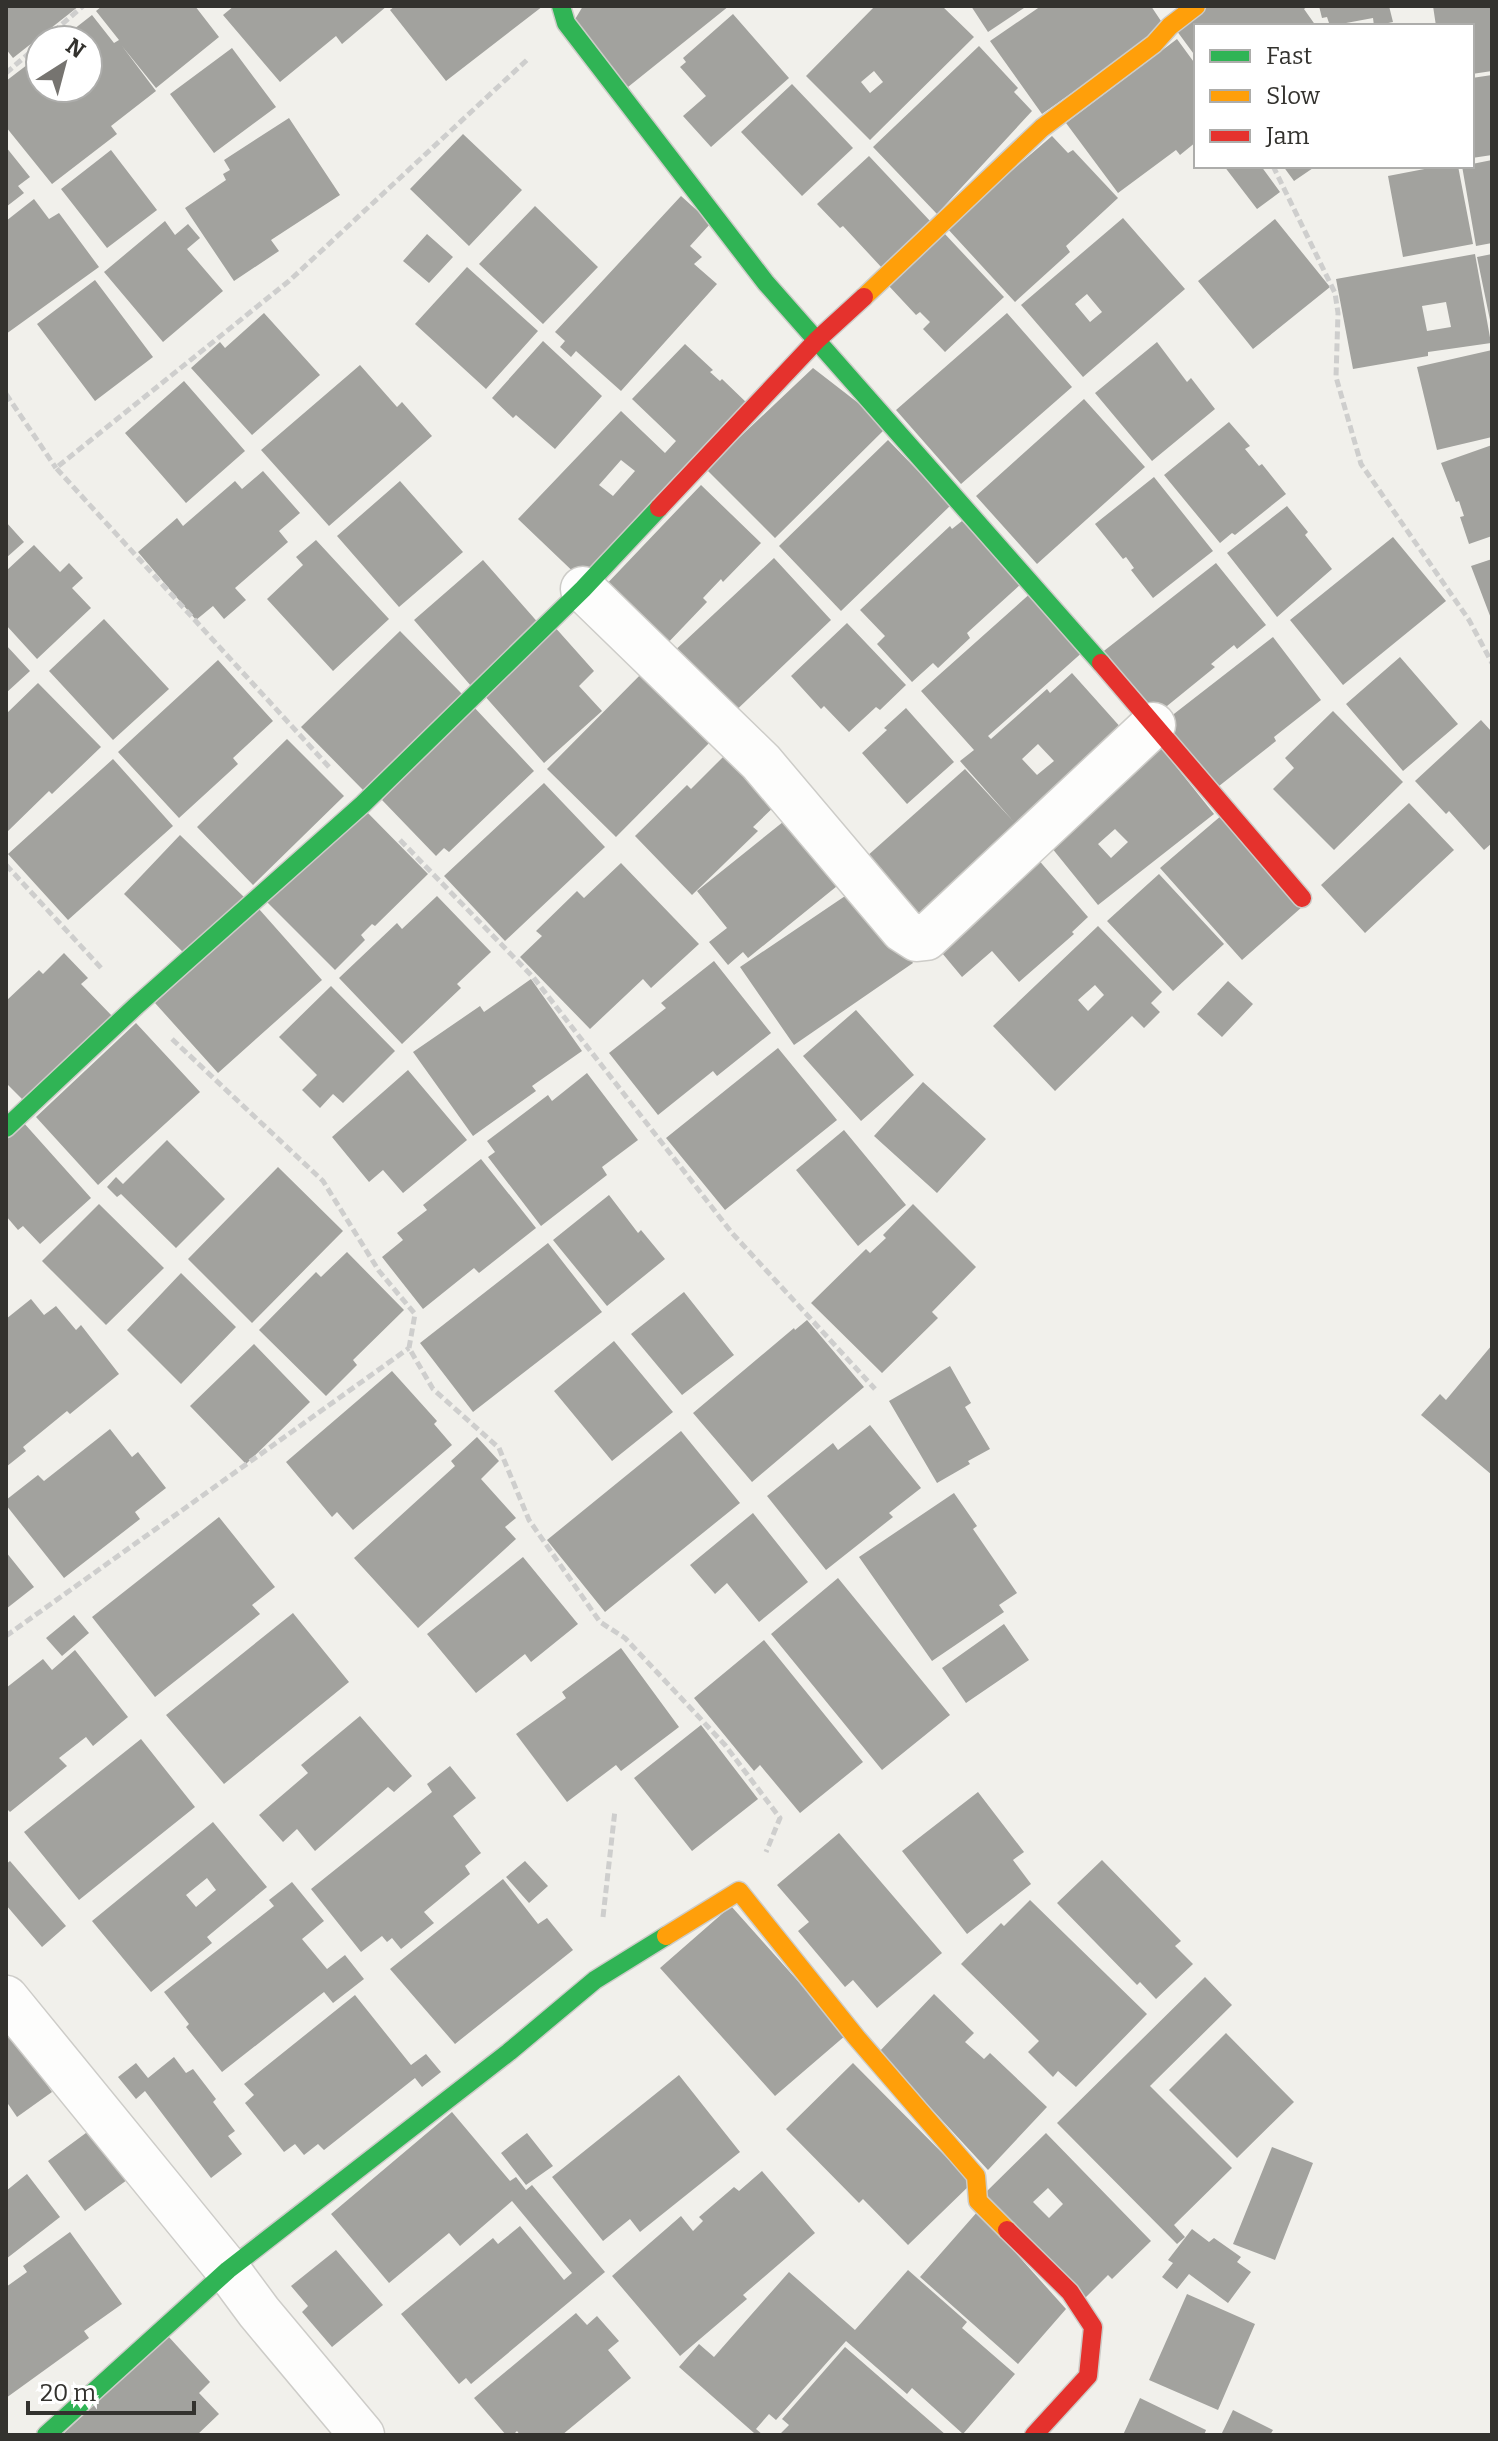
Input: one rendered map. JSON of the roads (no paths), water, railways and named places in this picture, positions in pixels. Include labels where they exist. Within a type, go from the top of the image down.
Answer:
[{"type":"street","points":[[561,6],[566,23],[766,283],[1041,592],[1302,898]]},
{"type":"street","points":[[6,1128],[136,1006],[363,804],[583,589],[817,340],[1042,128],[1154,44],[1170,26],[1196,6]]},
{"type":"street","points":[[583,589],[761,762],[903,930],[917,939],[926,938],[1153,725]]},
{"type":"street","points":[[46,2435],[228,2270],[509,2052],[595,1980],[739,1891],[856,2037],[976,2176],[978,2201],[1070,2292],[1093,2327],[1088,2376],[1034,2435]]},
{"type":"street","points":[[6,1998],[362,2435]]}]
